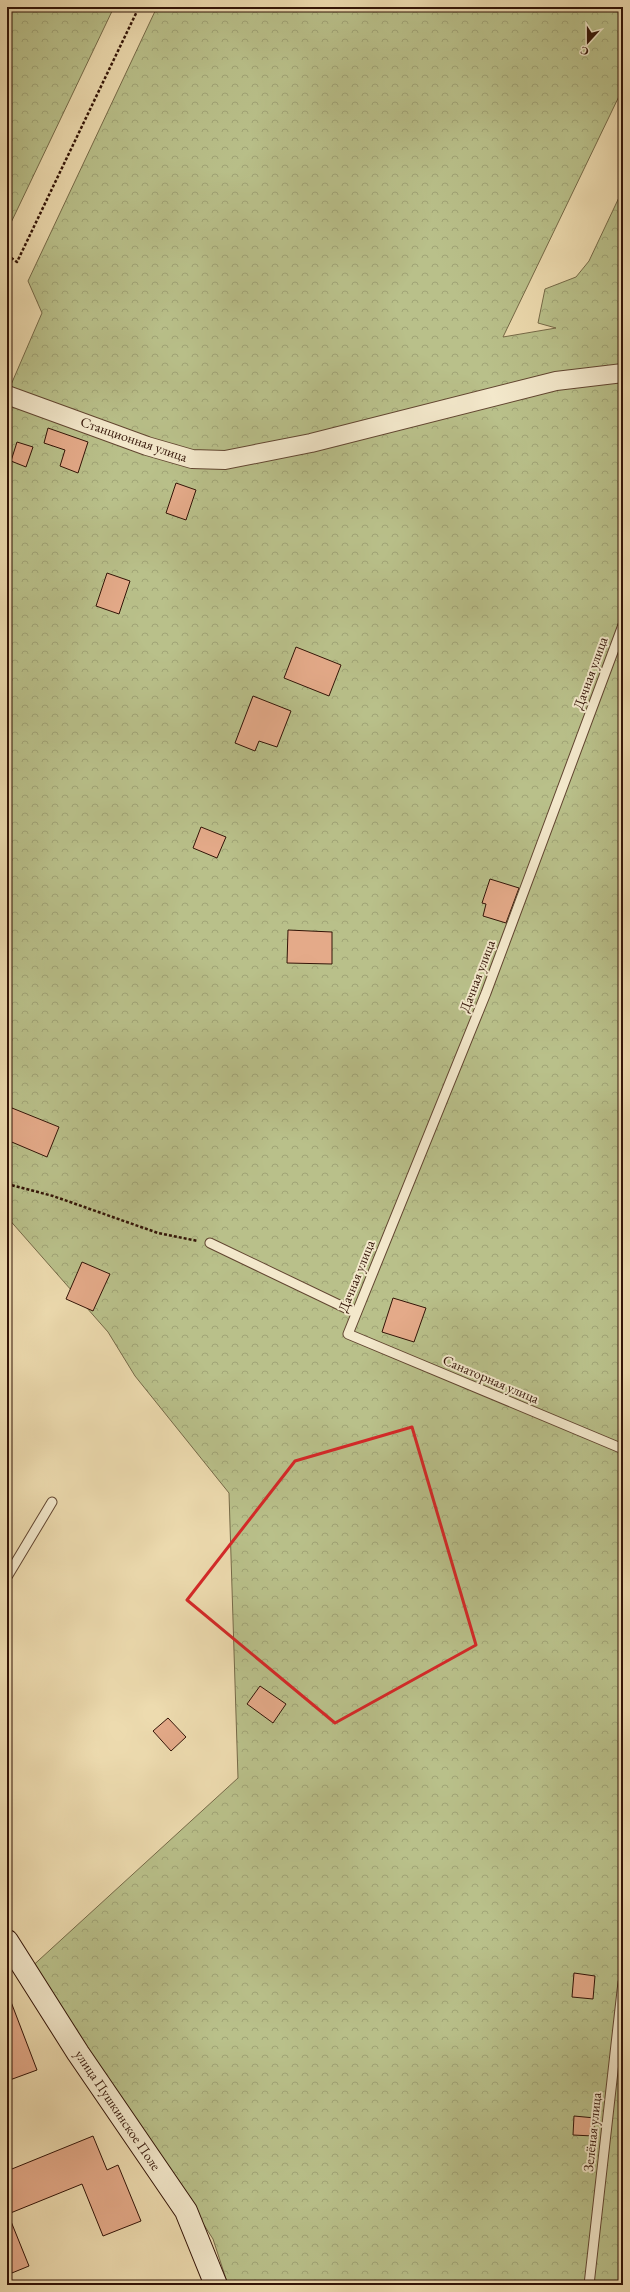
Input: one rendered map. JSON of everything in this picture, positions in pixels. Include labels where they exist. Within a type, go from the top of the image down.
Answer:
[{"type":"main road","name":"улица Пушкинское Поле","points":[[7,1941],[78,2053],[186,2211],[216,2285]]},
{"type":"street","name":"Станционная улица","points":[[7,395],[147,446],[192,459],[225,460],[311,443],[556,381],[623,373]]},
{"type":"lane","name":"Дачная улица","points":[[348,1334],[486,993],[623,625]]},
{"type":"lane","points":[[210,1243],[356,1313]]},
{"type":"lane","name":"Санаторная улица","points":[[348,1334],[623,1450]]},
{"type":"lane","points":[[7,1577],[52,1502]]},
{"type":"lane","name":"Зелёная улица","points":[[589,2285],[623,1982]]},
{"type":"path","points":[[7,255],[17,262],[139,7]]},
{"type":"path","points":[[7,1184],[53,1196],[158,1233],[210,1243]]},
{"type":"highlighted area","points":[[412,1427],[476,1645],[335,1723],[187,1600],[295,1461]]},
{"type":"green space","points":[[7,7],[114,7],[7,231]]},
{"type":"green space","points":[[157,7],[623,7],[623,88],[503,337],[556,328],[538,323],[545,289],[576,277],[589,261],[623,189],[623,2285],[228,2285],[213,2239],[125,2102],[27,1971],[238,1778],[229,1493],[135,1376],[108,1332],[7,1217],[7,394],[42,313],[28,281]]},
{"type":"building","points":[[48,428],[88,442],[78,473],[60,466],[65,450],[44,443]]},
{"type":"building","points":[[17,442],[33,447],[26,467],[11,461]]},
{"type":"building","points":[[176,483],[196,490],[186,520],[166,513]]},
{"type":"building","points":[[107,573],[130,581],[119,614],[96,606]]},
{"type":"building","points":[[296,647],[341,665],[329,696],[284,678]]},
{"type":"building","points":[[253,696],[291,711],[277,747],[259,741],[255,751],[235,743]]},
{"type":"building","points":[[201,827],[226,837],[217,858],[193,848]]},
{"type":"building","points":[[490,879],[519,888],[506,923],[483,916],[486,904],[482,903]]},
{"type":"building","points":[[288,930],[332,932],[332,964],[287,963]]},
{"type":"building","points":[[12,1108],[59,1127],[47,1157],[7,1140],[7,1122]]},
{"type":"building","points":[[82,1262],[110,1274],[93,1311],[66,1299]]},
{"type":"building","points":[[393,1298],[426,1308],[414,1342],[382,1332]]},
{"type":"building","points":[[260,1686],[286,1704],[273,1723],[247,1704]]},
{"type":"building","points":[[168,1718],[186,1737],[171,1751],[153,1731]]},
{"type":"building","points":[[574,1973],[595,1976],[593,1999],[572,1997]]},
{"type":"building","points":[[8,1994],[37,2070],[7,2081],[7,1995]]},
{"type":"building","points":[[574,2116],[595,2118],[593,2136],[573,2135]]},
{"type":"building","points":[[93,2136],[107,2170],[118,2165],[141,2221],[103,2236],[82,2184],[8,2214],[29,2266],[7,2275],[7,2171]]}]
